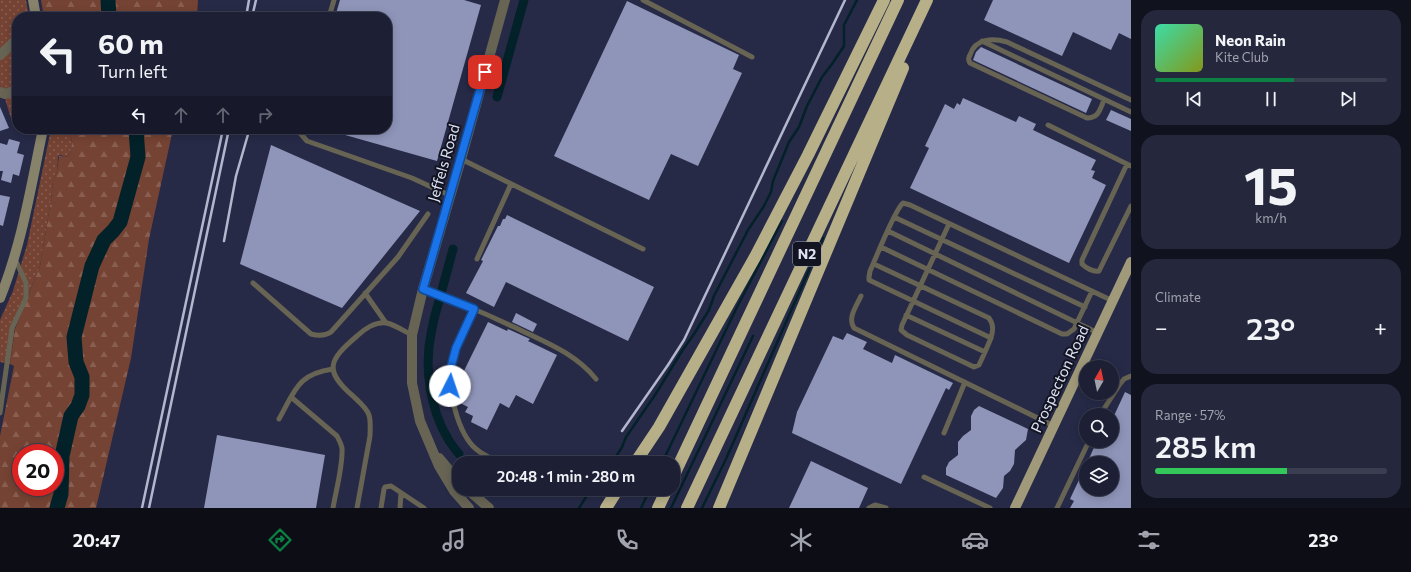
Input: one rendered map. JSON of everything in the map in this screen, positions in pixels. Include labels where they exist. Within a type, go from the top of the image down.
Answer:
[{"type":"highway","points":[[640,456],[659,427],[755,257],[808,155],[884,0]]},
{"type":"highway","name":"N2","points":[[680,462],[898,0]]},
{"type":"highway","points":[[719,508],[891,97],[928,0]]},
{"type":"highway","name":"N2","points":[[687,508],[928,0]]},
{"type":"highway","points":[[606,508],[614,496]]},
{"type":"highway","points":[[658,508],[664,496]]},
{"type":"main road","name":"Prospecton Road","points":[[1015,508],[1131,262]]},
{"type":"street","points":[[33,0],[35,12]]},
{"type":"street","name":"Jeffels Road","points":[[434,452],[420,421],[412,383],[412,335],[423,289],[451,196],[505,0]]},
{"type":"street","points":[[0,55],[12,44]]},
{"type":"street","points":[[0,92],[5,94],[12,92]]},
{"type":"street","points":[[0,298],[4,277],[14,258],[18,246],[42,134]]},
{"type":"street","points":[[434,452],[452,474]]},
{"type":"street","points":[[434,452],[439,466],[447,480],[457,495],[469,508]]},
{"type":"street","points":[[475,496],[489,508]]},
{"type":"lane","points":[[330,12],[334,0]]},
{"type":"lane","points":[[643,0],[752,56]]},
{"type":"lane","points":[[1104,100],[1098,114],[1095,117],[1088,118],[973,65],[968,59],[970,52],[974,45],[982,41],[998,40],[1007,42],[1131,100]]},
{"type":"lane","points":[[982,41],[1131,112]]},
{"type":"lane","points":[[1048,125],[1129,165],[1082,260],[1082,264],[1084,266],[1095,271],[1099,271],[1131,206]]},
{"type":"lane","points":[[301,134],[308,141],[412,178],[451,196]]},
{"type":"lane","points":[[461,160],[643,249]]},
{"type":"lane","points":[[477,259],[511,184]]},
{"type":"lane","points":[[991,338],[869,280],[868,277],[894,216],[899,206],[903,203],[1113,301]]},
{"type":"lane","points":[[253,283],[311,334],[316,336],[327,334],[331,332],[398,257],[428,214]]},
{"type":"lane","points":[[894,216],[1085,307]]},
{"type":"lane","points":[[874,264],[919,286],[988,318],[993,328],[991,338],[978,367],[967,364],[903,333],[901,330],[919,286],[936,254],[949,224]]},
{"type":"lane","points":[[888,231],[1098,332]]},
{"type":"lane","points":[[881,247],[1062,334],[1067,334],[1074,329],[1092,291]]},
{"type":"lane","points":[[0,413],[12,328],[26,298],[26,283],[14,258]]},
{"type":"lane","points":[[423,289],[474,309],[566,353],[578,361],[596,379]]},
{"type":"lane","points":[[365,293],[386,323],[412,335]]},
{"type":"lane","points":[[861,296],[851,318],[854,328],[1054,426]]},
{"type":"lane","points":[[474,309],[456,348],[451,367],[450,386],[454,407],[468,440],[476,449],[487,456]]},
{"type":"lane","points":[[906,315],[985,352]]},
{"type":"lane","points":[[357,508],[370,436],[369,415],[364,407],[341,386],[332,369],[337,356],[364,329],[376,324],[386,323]]},
{"type":"lane","points":[[279,419],[298,385],[307,376],[319,371],[332,369]]},
{"type":"lane","points":[[1105,408],[1124,379],[1131,376]]},
{"type":"lane","points":[[944,434],[965,382]]},
{"type":"lane","points":[[291,397],[337,436],[341,443],[341,464],[333,508]]},
{"type":"lane","points":[[1057,508],[1086,448]]},
{"type":"lane","points":[[924,477],[990,508]]},
{"type":"lane","points":[[381,508],[385,488],[391,486],[424,508]]},
{"type":"lane","points":[[400,508],[401,493]]},
{"type":"lane","points":[[869,508],[875,505],[886,508]]},
{"type":"green space","points":[[0,0],[26,0],[28,12],[12,12],[12,122],[0,86]]},
{"type":"green space","points":[[41,0],[198,0],[197,12],[43,12]]},
{"type":"green space","points":[[50,134],[70,134],[72,142],[70,155],[64,157],[61,155],[58,156],[57,171],[53,182],[40,266],[15,328],[10,364],[0,362],[0,320],[13,291],[27,245]]},
{"type":"green space","points":[[70,134],[172,134],[149,239],[131,358],[96,508],[62,508],[60,500],[52,508],[0,508],[0,436],[14,366],[10,364],[15,329],[40,266],[53,182],[57,171],[59,156],[65,157],[70,155],[72,142]]},
{"type":"building","points":[[340,0],[464,0],[481,5],[437,161],[342,134],[392,134],[392,12],[336,12]]},
{"type":"building","points":[[993,0],[1131,0],[1131,39],[1119,33],[1111,50],[1073,32],[1062,56],[984,20]]},
{"type":"building","points":[[627,1],[739,55],[733,69],[742,73],[698,166],[671,154],[649,200],[554,156]]},
{"type":"building","points":[[981,47],[1092,99],[1086,113],[973,60],[976,52]]},
{"type":"building","points":[[963,98],[1016,122],[1019,116],[1036,124],[1033,130],[1096,160],[1091,170],[1095,171],[1092,178],[1106,185],[1069,263],[910,188],[929,148],[925,146],[945,104],[954,109],[957,103],[960,105]]},
{"type":"building","points":[[0,107],[9,128],[0,131]]},
{"type":"building","points":[[1111,110],[1131,119],[1131,131],[1106,120]]},
{"type":"building","points":[[9,139],[20,142],[17,153],[24,155],[19,176],[13,174],[11,183],[1,180],[3,171],[0,171],[0,143],[7,145]]},
{"type":"building","points":[[271,145],[420,211],[342,308],[240,264]]},
{"type":"building","points":[[0,195],[10,197],[3,226],[0,225]]},
{"type":"building","points":[[507,215],[654,287],[628,341],[506,282],[494,307],[466,293],[483,261],[481,260],[498,226],[500,226],[503,219],[505,219]]},
{"type":"building","points":[[516,313],[537,324],[533,332],[512,322]]},
{"type":"building","points":[[488,322],[507,331],[508,329],[530,339],[528,341],[557,355],[533,404],[516,395],[509,408],[500,403],[487,430],[471,422],[473,416],[465,412],[468,407],[460,403],[467,387],[458,383]]},
{"type":"building","points":[[847,333],[867,342],[863,349],[892,363],[895,355],[953,383],[949,390],[946,388],[901,484],[792,433],[797,412],[833,336],[843,340]]},
{"type":"building","points":[[1125,392],[1131,395],[1131,508],[1070,508],[1074,501],[1070,499],[1079,480],[1079,496],[1119,496],[1119,456],[1090,456],[1094,448],[1119,448],[1119,408],[1118,408]]},
{"type":"building","points":[[979,406],[1028,429],[1026,440],[1015,450],[1014,464],[1010,471],[1004,476],[1003,488],[996,498],[946,475],[946,468],[949,462],[958,455],[958,442],[971,430],[971,416],[974,410]]},
{"type":"building","points":[[217,435],[325,455],[316,508],[204,508]]},
{"type":"building","points":[[811,461],[868,488],[859,508],[789,508]]},
{"type":"waterway","points":[[108,0],[109,12]]},
{"type":"waterway","points":[[497,97],[524,0]]},
{"type":"waterway","points":[[616,456],[626,437],[655,395],[709,310],[714,296],[748,230],[764,206],[771,192],[773,181],[789,142],[799,127],[807,106],[822,77],[844,46],[844,25],[857,0]]},
{"type":"waterway","points":[[57,508],[61,494],[62,456],[71,416],[78,406],[82,395],[82,377],[76,362],[74,337],[92,266],[104,240],[120,222],[138,157],[136,134]]},
{"type":"waterway","points":[[665,456],[737,307],[782,221]]},
{"type":"waterway","points":[[702,508],[726,459],[823,238]]},
{"type":"waterway","points":[[442,290],[453,249]]},
{"type":"waterway","points":[[439,301],[429,347],[428,360],[430,388],[437,415],[442,427],[449,441],[459,454]]},
{"type":"waterway","points":[[671,508],[753,336]]},
{"type":"waterway","points":[[579,508],[587,496]]},
{"type":"waterway","points":[[641,508],[647,496]]},
{"type":"railway","points":[[247,12],[249,0]]},
{"type":"railway","points":[[253,12],[256,0]]},
{"type":"railway","points":[[622,431],[684,340],[845,0]]},
{"type":"railway","points":[[142,508],[222,134]]},
{"type":"railway","points":[[149,508],[228,134]]},
{"type":"railway","points":[[224,241],[236,176],[248,134]]},
{"type":"route","points":[[450,386],[451,367],[456,348],[474,309],[423,289],[485,72]]}]
